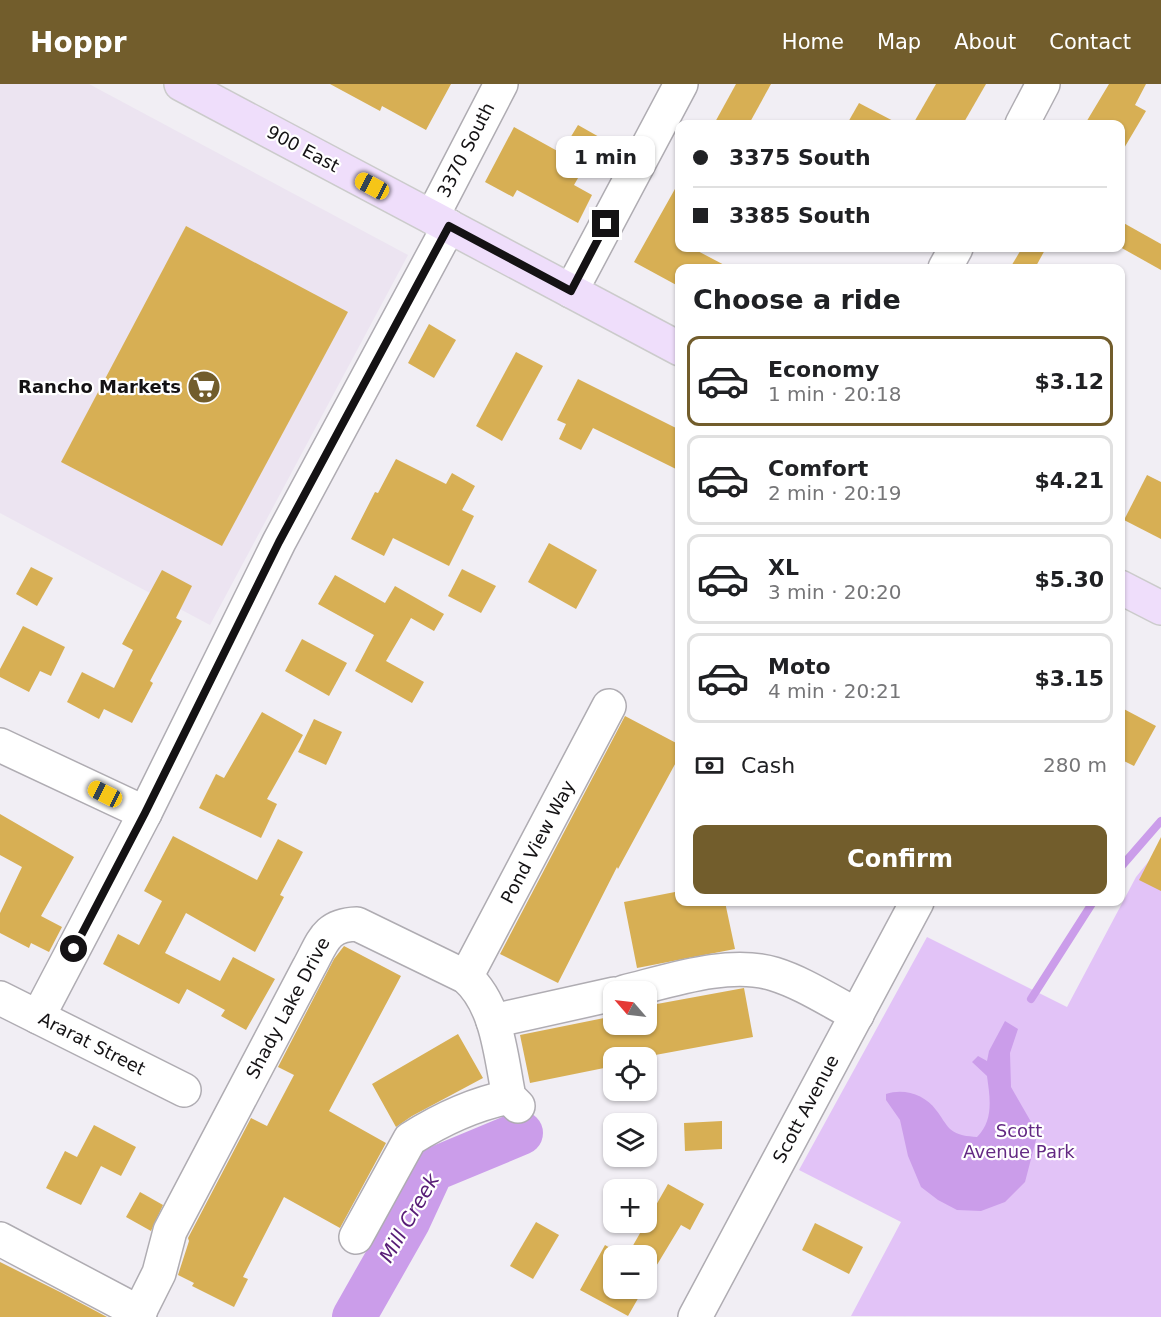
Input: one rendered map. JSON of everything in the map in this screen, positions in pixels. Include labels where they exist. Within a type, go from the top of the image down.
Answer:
[{"type":"main road","name":"900 East","points":[[181,84],[675,346]]},
{"type":"main road","points":[[1125,590],[1161,608]]},
{"type":"street","name":"3370 South","points":[[38,1017],[145,813],[441,222],[501,84]]},
{"type":"street","points":[[571,291],[681,84]]},
{"type":"street","points":[[1024,120],[1043,84]]},
{"type":"street","name":"Pond View Way","points":[[466,977],[609,706]]},
{"type":"street","points":[[0,745],[145,813]]},
{"type":"street","name":"Scott Avenue","points":[[695,1317],[915,906]]},
{"type":"street","name":"Shady Lake Drive","points":[[139,1315],[159,1273],[170,1231],[327,934],[334,927],[344,924],[357,924],[466,977],[477,987],[493,1021],[513,1102],[486,1102],[426,1129],[410,1139],[356,1237]]},
{"type":"street","points":[[657,984],[722,969],[757,969],[786,979],[857,1014]]},
{"type":"street","points":[[493,1021],[603,996]]},
{"type":"street","name":"Ararat Street","points":[[0,998],[184,1090]]},
{"type":"street","points":[[0,1239],[139,1315]]},
{"type":"shaded area","points":[[0,84],[89,84],[408,255],[210,625],[0,513]]},
{"type":"shaded area","points":[[1005,1021],[1018,1029],[1010,1053],[1011,1087],[1034,1127],[1036,1140],[1025,1182],[1005,1202],[981,1211],[957,1210],[938,1200],[921,1187],[908,1156],[900,1120],[886,1100],[886,1094],[907,1092],[914,1094],[926,1100],[953,1131],[977,1137],[986,1123],[990,1100],[987,1076],[972,1062],[978,1056],[987,1061],[989,1051]]},
{"type":"green space","name":"Scott Avenue Park","points":[[1161,846],[1161,1317],[851,1316],[901,1222],[799,1170],[927,937],[1067,1007],[1121,906],[1125,906],[1125,898],[1136,877]]},
{"type":"building","points":[[330,84],[451,84],[426,130],[382,106],[380,111]]},
{"type":"building","points":[[736,84],[771,84],[751,120],[716,120]]},
{"type":"building","points":[[936,84],[986,84],[965,120],[915,120]]},
{"type":"building","points":[[1109,84],[1146,84],[1135,105],[1146,111],[1125,147],[1125,120],[1087,120]]},
{"type":"building","points":[[859,103],[891,120],[849,120]]},
{"type":"building","points":[[578,125],[601,138],[574,185],[592,195],[578,223],[517,190],[513,197],[485,182],[514,127],[561,153]]},
{"type":"building","points":[[675,189],[675,252],[700,252],[722,264],[675,264],[675,284],[634,262]]},
{"type":"building","points":[[1125,224],[1161,244],[1161,270],[1125,250]]},
{"type":"building","name":"Rancho Markets","points":[[186,226],[348,312],[222,546],[61,462]]},
{"type":"building","points":[[1020,252],[1044,252],[1037,264],[1012,264]]},
{"type":"building","points":[[429,324],[456,340],[434,378],[408,363]]},
{"type":"building","points":[[516,352],[543,366],[502,441],[476,426]]},
{"type":"building","points":[[578,379],[675,428],[675,469],[593,428],[581,450],[559,439],[566,424],[557,420]]},
{"type":"building","points":[[396,459],[446,484],[452,473],[475,486],[462,510],[474,516],[449,566],[393,538],[384,556],[351,539],[375,492],[378,493]]},
{"type":"building","points":[[1147,475],[1161,482],[1161,539],[1125,521]]},
{"type":"building","points":[[549,543],[597,570],[576,609],[528,582]]},
{"type":"building","points":[[31,567],[53,578],[37,606],[16,594]]},
{"type":"building","points":[[462,569],[496,586],[481,613],[448,596]]},
{"type":"building","points":[[162,570],[192,586],[176,618],[182,621],[150,681],[153,683],[132,723],[104,709],[99,719],[67,702],[82,672],[114,688],[133,650],[122,644]]},
{"type":"building","points":[[335,575],[385,603],[395,586],[444,614],[434,631],[411,618],[386,661],[424,682],[412,703],[355,671],[374,635],[318,604]]},
{"type":"building","points":[[23,626],[65,647],[51,676],[40,671],[29,692],[0,677],[0,669]]},
{"type":"building","points":[[302,639],[347,663],[329,696],[285,671]]},
{"type":"building","points":[[1125,710],[1156,726],[1134,766],[1125,762]]},
{"type":"building","points":[[262,712],[303,735],[267,799],[277,804],[261,838],[199,808],[216,774],[224,778]]},
{"type":"building","points":[[625,716],[675,742],[675,764],[618,869],[617,867],[558,983],[500,954]]},
{"type":"building","points":[[314,719],[342,732],[326,765],[298,752]]},
{"type":"building","points":[[0,814],[74,857],[41,916],[62,927],[49,952],[31,943],[29,948],[0,933],[0,913],[22,867],[0,855]]},
{"type":"building","points":[[173,836],[257,880],[278,839],[303,852],[280,895],[284,897],[255,952],[186,913],[165,953],[220,981],[233,957],[275,979],[246,1030],[221,1016],[225,1010],[187,989],[179,1004],[103,964],[118,934],[139,945],[162,901],[144,891]]},
{"type":"building","points":[[1161,837],[1161,891],[1139,880]]},
{"type":"building","points":[[675,892],[675,906],[726,906],[735,949],[637,968],[624,902]]},
{"type":"building","points":[[344,946],[401,976],[329,1111],[386,1143],[340,1228],[284,1197],[243,1277],[248,1279],[234,1307],[192,1286],[194,1283],[178,1275],[188,1238],[251,1118],[267,1126],[294,1075],[278,1067],[334,959]]},
{"type":"building","points":[[744,988],[753,1037],[657,1055],[657,1047],[603,1047],[603,1068],[530,1083],[520,1035],[603,1018],[603,1035],[657,1035],[657,1004]]},
{"type":"building","points":[[458,1034],[483,1078],[396,1127],[372,1084]]},
{"type":"building","points":[[722,1121],[722,1149],[685,1151],[684,1123]]},
{"type":"building","points":[[94,1125],[136,1147],[121,1176],[101,1166],[81,1205],[46,1188],[65,1151],[77,1157]]},
{"type":"building","points":[[668,1184],[704,1204],[690,1230],[681,1225],[657,1265],[657,1245],[633,1245],[640,1233],[657,1233],[657,1203]]},
{"type":"building","points":[[140,1192],[163,1205],[151,1231],[126,1217]]},
{"type":"building","points":[[536,1222],[559,1235],[533,1279],[510,1266]]},
{"type":"building","points":[[815,1223],[863,1247],[849,1274],[802,1250]]},
{"type":"building","points":[[603,1249],[603,1299],[638,1299],[628,1316],[580,1290]]},
{"type":"building","points":[[0,1262],[60,1292],[107,1317],[0,1317]]},
{"type":"waterway","name":"Mill Creek","points":[[1125,862],[1161,821]]},
{"type":"waterway","name":"Mill Creek","points":[[1031,999],[1090,906]]},
{"type":"waterway","name":"Mill Creek","points":[[354,1317],[408,1222],[432,1170],[521,1133]]},
{"type":"place","name":"Rancho Markets","points":[[204,387]]},
{"type":"route","points":[[74,949],[145,813],[279,542],[449,226],[571,291],[606,224]]}]
